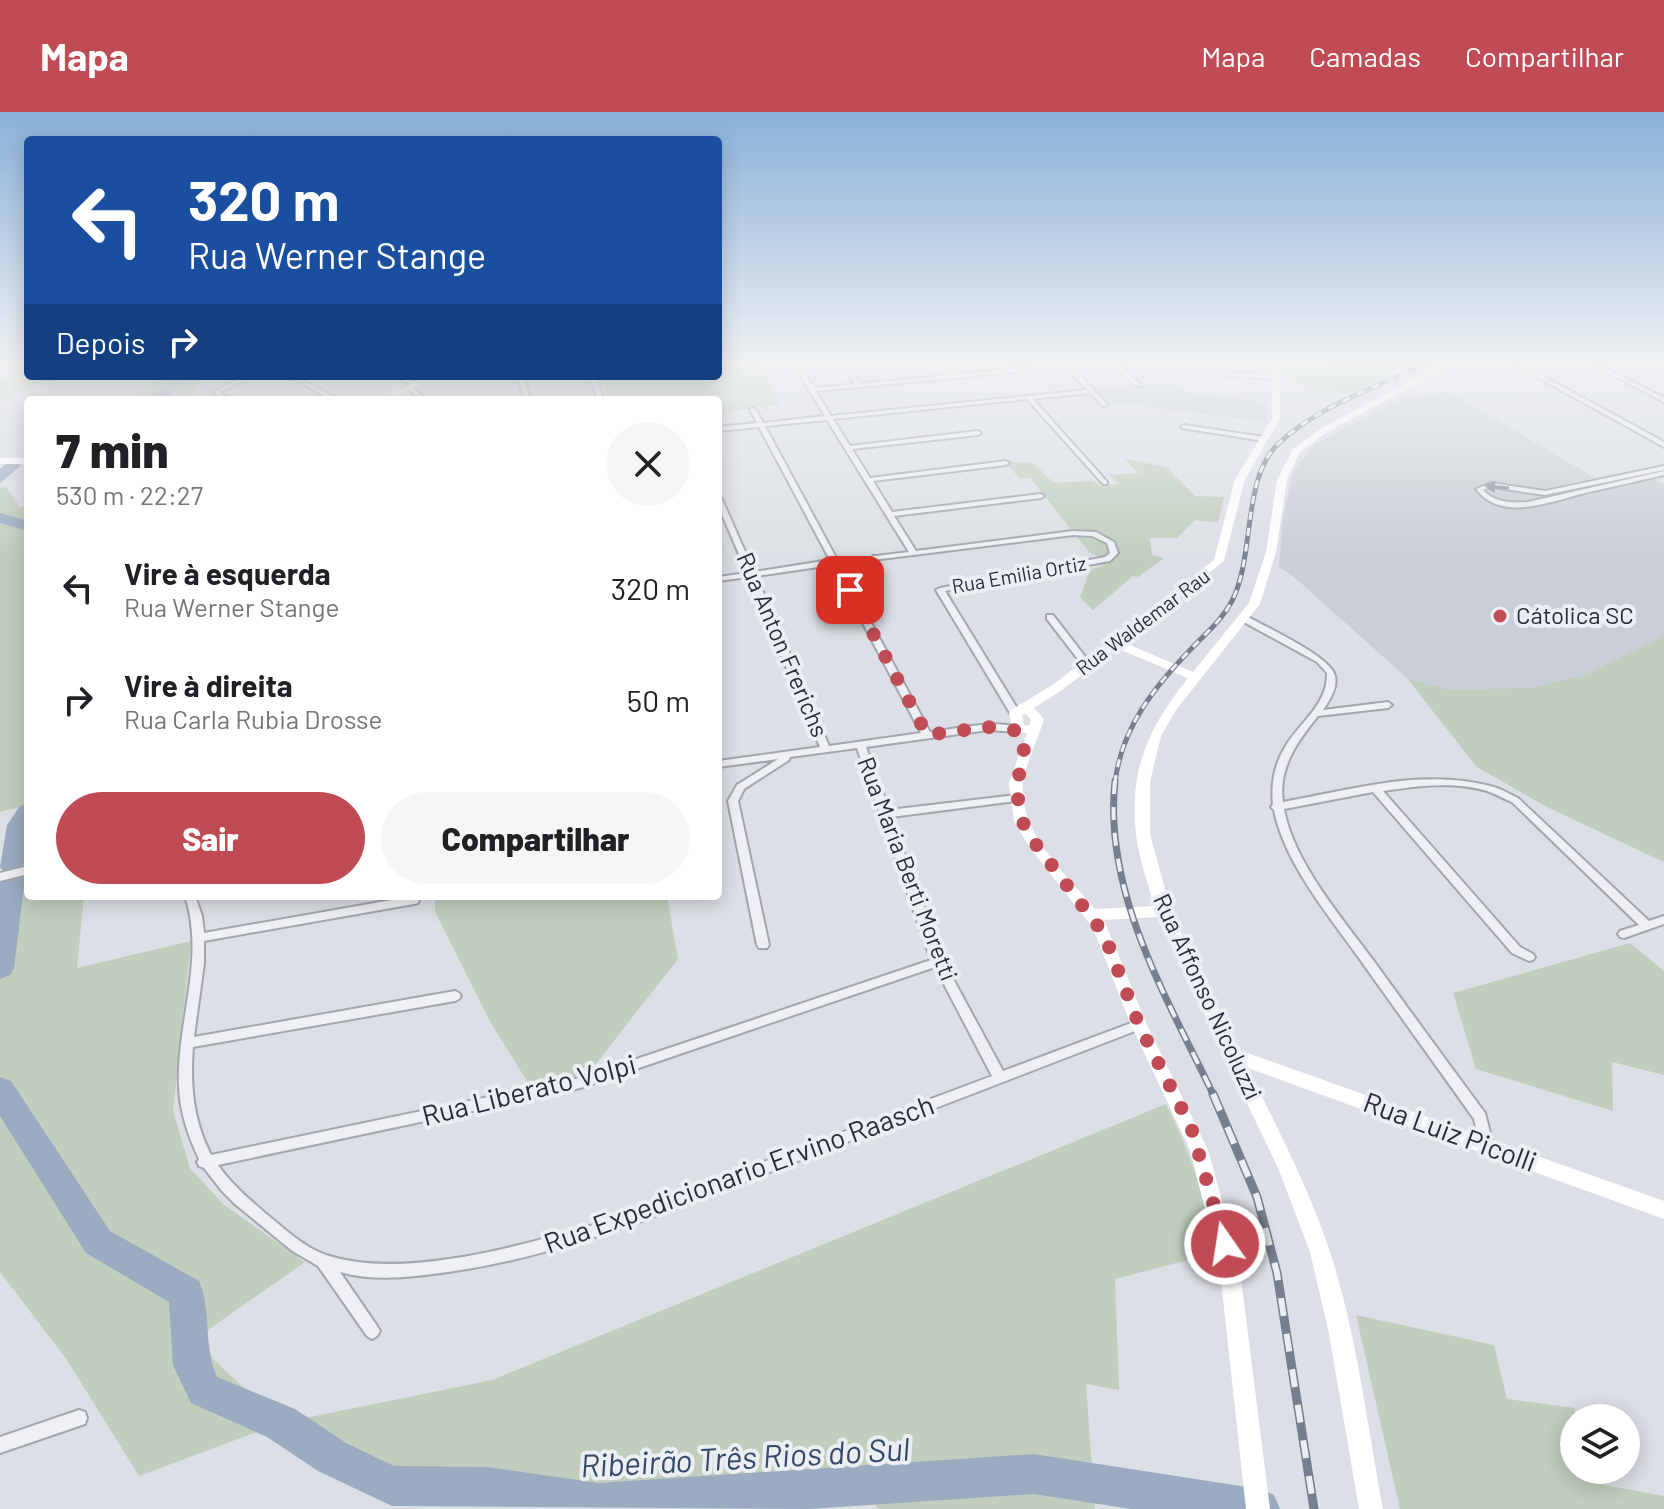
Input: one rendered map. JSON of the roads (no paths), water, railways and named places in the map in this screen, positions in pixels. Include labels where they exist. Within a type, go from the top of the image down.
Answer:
[{"type":"street","points":[[763,428],[927,735]]},
{"type":"street","points":[[835,428],[914,553],[876,558]]},
{"type":"street","points":[[1056,428],[1105,483]]},
{"type":"street","points":[[1192,428],[1264,439]]},
{"type":"street","name":"Rua Waldemar Rau","points":[[1256,1497],[1221,1225],[1191,1127],[1139,1025],[1104,934],[1029,837],[1016,798],[1024,751],[1023,719],[1050,692],[1219,561],[1240,479],[1270,428]]},
{"type":"street","name":"Rua Affonso Nicoluzzi","points":[[1328,428],[1296,451],[1282,480],[1265,575],[1246,618],[1193,676],[1155,736],[1143,782],[1143,834],[1163,911],[1235,1056],[1298,1193],[1320,1252],[1340,1334],[1371,1509]]},
{"type":"street","points":[[1633,428],[1664,445]]},
{"type":"street","points":[[848,448],[978,433]]},
{"type":"street","points":[[0,461],[24,461]]},
{"type":"street","points":[[868,480],[1006,463]]},
{"type":"street","points":[[1664,471],[1558,497],[1545,503],[1496,503],[1483,497],[1479,489],[1491,485],[1545,493],[1664,471]]},
{"type":"street","points":[[890,514],[1041,496]]},
{"type":"street","name":"Rua Anton Frerichs","points":[[722,506],[826,749]]},
{"type":"street","name":"Rua Emilia Ortiz","points":[[914,553],[1082,533],[1103,537],[1114,547],[1114,553],[1098,561],[940,590],[1023,719]]},
{"type":"street","points":[[722,579],[835,562]]},
{"type":"street","points":[[1050,617],[1087,665]]},
{"type":"street","points":[[1246,618],[1311,651]]},
{"type":"street","points":[[1246,618],[1326,666],[1332,680],[1316,714],[1289,748],[1279,777],[1276,807],[1286,837],[1307,875],[1480,1117],[1486,1144]]},
{"type":"street","points":[[1115,643],[1193,676]]},
{"type":"street","points":[[1316,714],[1388,705]]},
{"type":"street","points":[[722,763],[988,727],[1023,719]]},
{"type":"street","name":"Rua Maria Berti Moretti","points":[[860,744],[938,962],[1000,1078]]},
{"type":"street","points":[[763,945],[733,801],[740,787],[795,754]]},
{"type":"street","points":[[1276,807],[1377,790],[1460,781],[1489,787],[1515,800],[1647,926]]},
{"type":"street","points":[[1377,790],[1516,950],[1529,957]]},
{"type":"street","points":[[885,814],[1016,798]]},
{"type":"street","points":[[0,877],[24,871]]},
{"type":"street","name":"Rua Expedicionario Ervino Raasch","points":[[191,900],[199,938],[185,1088],[204,1162],[242,1203],[323,1261],[345,1267],[403,1270],[518,1253],[604,1229],[1139,1025]]},
{"type":"street","points":[[199,938],[414,900]]},
{"type":"street","points":[[1092,915],[1163,911]]},
{"type":"street","points":[[1624,934],[1664,920]]},
{"type":"street","name":"Rua Liberato Volpi","points":[[204,1162],[580,1083],[938,962]]},
{"type":"street","points":[[187,1043],[455,996]]},
{"type":"street","name":"Rua Luiz Picolli","points":[[1235,1056],[1664,1210]]},
{"type":"street","points":[[323,1261],[372,1331]]},
{"type":"street","points":[[0,1445],[79,1418]]},
{"type":"waterway","name":"Ribeirão Três Rios do Sul","points":[[0,478],[14,465]]},
{"type":"waterway","name":"Ribeirão Três Rios do Sul","points":[[0,518],[24,525]]},
{"type":"waterway","name":"Ribeirão Três Rios do Sul","points":[[13,867],[19,825],[24,818]]},
{"type":"waterway","name":"Ribeirão Três Rios do Sul","points":[[0,968],[12,879]]},
{"type":"waterway","name":"Ribeirão Três Rios do Sul","points":[[0,1090],[98,1242],[186,1293],[192,1365],[204,1390],[281,1423],[332,1457],[392,1486],[487,1487],[599,1503],[1034,1474],[1260,1509]]},
{"type":"railway","points":[[1115,783],[1124,744],[1142,709],[1165,677],[1219,620],[1232,601],[1244,563],[1258,478],[1277,445],[1297,428]]},
{"type":"railway","points":[[1115,781],[1114,823],[1119,864],[1129,904],[1159,983],[1214,1096]]},
{"type":"railway","points":[[1213,1094],[1257,1197],[1277,1273],[1314,1509]]},
{"type":"place","name":"Cátolica SC","points":[[1500,616]]}]
